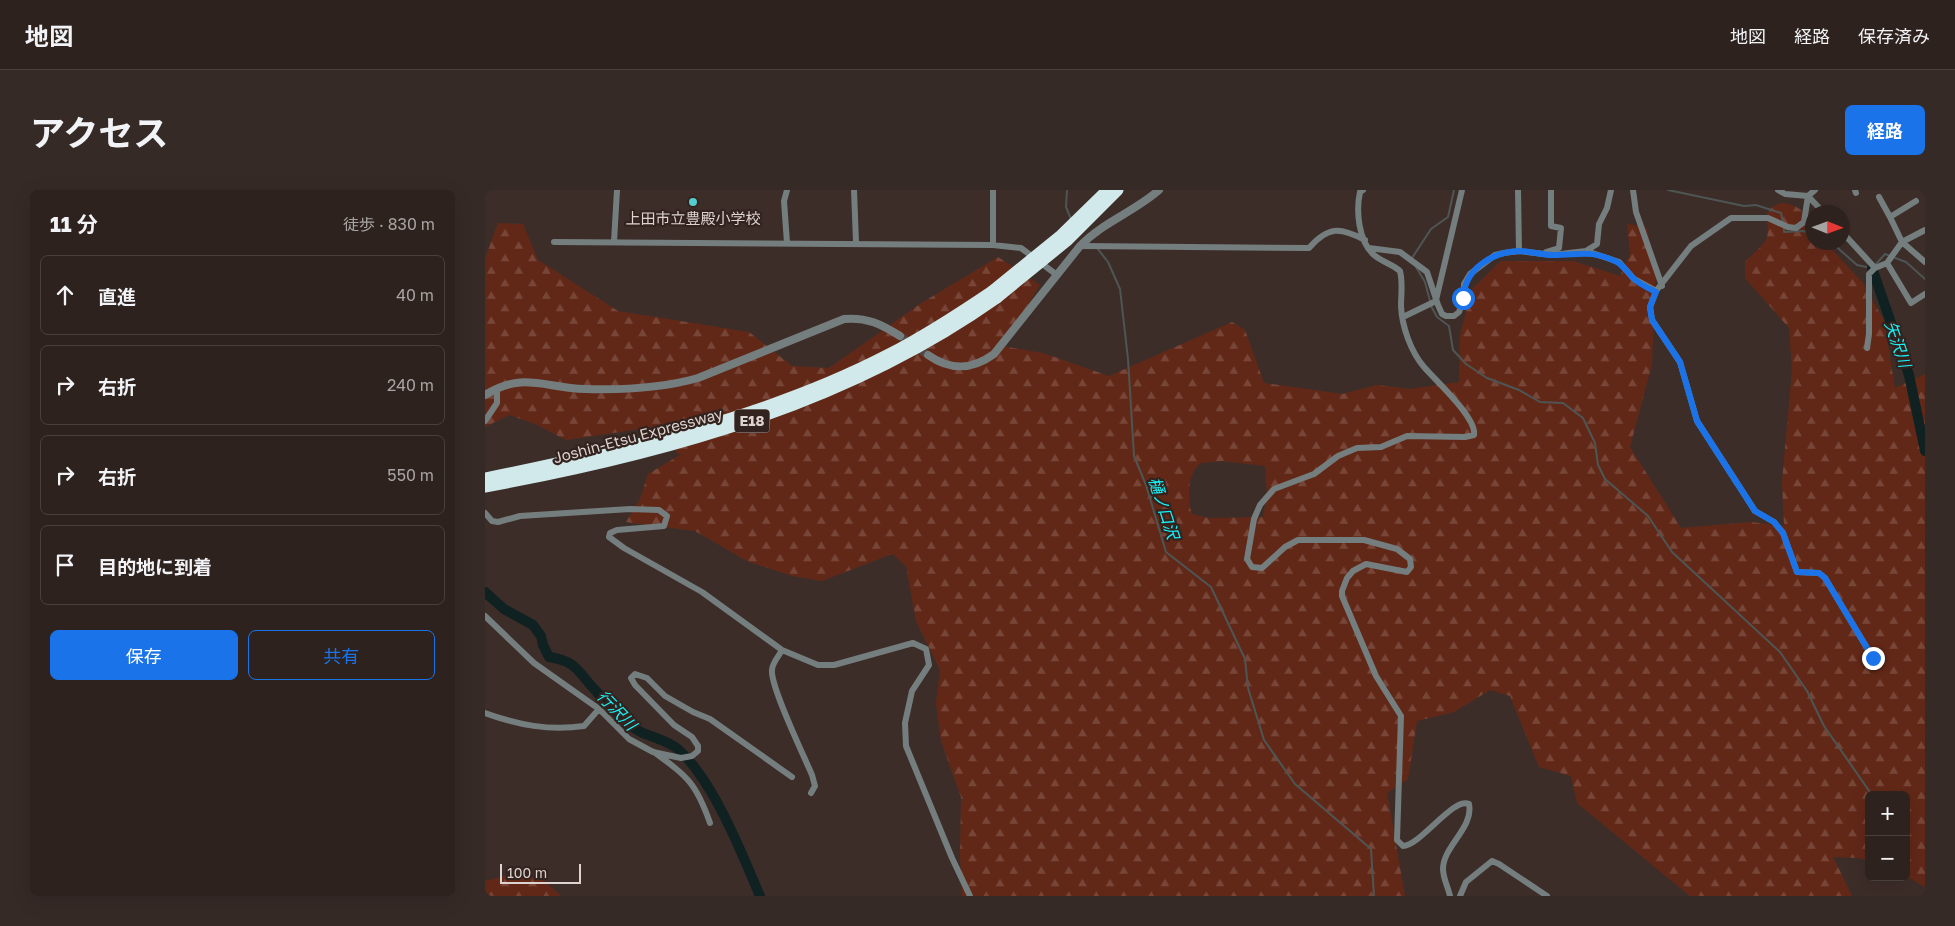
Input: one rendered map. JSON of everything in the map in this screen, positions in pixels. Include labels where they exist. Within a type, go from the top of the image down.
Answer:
[{"type":"highway","name":"Joshin-Etsu Expressway","points":[[485,478],[634,444],[718,421],[797,395],[887,355],[994,295],[1061,235],[1107,190]]},
{"type":"highway","name":"Joshin-Etsu Expressway","points":[[485,488],[645,452],[747,422],[808,401],[907,356],[1067,241],[1118,190]]},
{"type":"street","points":[[614,242],[617,190]]},
{"type":"street","points":[[787,190],[784,201],[787,243]]},
{"type":"street","points":[[855,190],[856,242]]},
{"type":"street","points":[[993,190],[993,245]]},
{"type":"street","points":[[929,355],[939,362],[957,368],[975,365],[984,361],[1008,339],[1080,246],[1095,230],[1149,199],[1159,190]]},
{"type":"street","points":[[1363,190],[1360,192],[1358,209],[1365,240],[1374,255],[1394,265],[1400,271],[1401,308],[1409,343],[1423,366],[1470,421],[1474,428],[1473,435],[1465,437],[1407,436],[1381,447],[1357,448],[1338,456],[1314,474],[1274,489],[1260,505],[1254,520],[1247,559],[1252,567],[1262,568],[1285,547],[1298,540],[1364,540],[1397,549],[1410,560],[1411,567],[1404,572],[1373,563],[1359,566],[1347,578],[1342,596],[1377,676],[1401,716],[1397,840],[1403,846],[1409,845],[1431,825],[1461,803],[1469,804],[1468,817],[1444,862],[1443,876],[1450,896]]},
{"type":"street","points":[[1436,302],[1461,190]]},
{"type":"street","points":[[1518,190],[1519,251]]},
{"type":"street","points":[[1544,253],[1559,248],[1561,232],[1561,228],[1551,226],[1551,190]]},
{"type":"street","points":[[1586,251],[1597,244],[1599,224],[1607,208],[1611,190]]},
{"type":"street","points":[[1633,190],[1635,212],[1661,286]]},
{"type":"street","points":[[1778,190],[1809,201],[1814,205]]},
{"type":"street","points":[[1815,190],[1809,201],[1804,222],[1795,228],[1767,218],[1731,218],[1691,246],[1656,292],[1650,307],[1652,320],[1680,362],[1697,421],[1755,511],[1774,522],[1783,533],[1797,572],[1819,573],[1825,578],[1873,658]]},
{"type":"street","points":[[1879,197],[1902,242],[1925,262]]},
{"type":"street","points":[[1889,217],[1916,201]]},
{"type":"street","points":[[1080,246],[1309,248],[1317,240],[1336,229],[1344,230],[1365,240]]},
{"type":"street","points":[[1867,348],[1869,334],[1869,274],[1875,268],[1887,263],[1902,242],[1925,230]]},
{"type":"street","points":[[1850,241],[1875,268]]},
{"type":"street","points":[[554,242],[856,242],[993,245],[1021,248],[1057,275]]},
{"type":"street","points":[[1369,248],[1400,252],[1408,256],[1427,272],[1436,302],[1442,314],[1454,316],[1461,308],[1464,284],[1469,274],[1495,255],[1519,251],[1552,255],[1586,251],[1619,262],[1634,279],[1656,292]]},
{"type":"street","points":[[1887,263],[1911,303],[1925,294]]},
{"type":"street","points":[[1403,317],[1436,302]]},
{"type":"street","points":[[485,395],[511,383],[529,381],[581,389],[676,385],[698,378],[844,319],[859,318],[873,320],[900,336]]},
{"type":"street","points":[[485,421],[497,402],[497,388]]},
{"type":"street","points":[[485,513],[492,520],[498,522],[520,516],[630,509],[664,511],[668,519],[664,526],[617,530],[610,532],[609,537],[624,548],[702,592],[782,650],[818,665],[825,666],[913,643],[926,649],[929,665],[912,691],[905,723],[906,746],[952,858],[970,896]]},
{"type":"street","points":[[485,616],[534,663],[599,709],[629,739],[653,752],[692,782],[702,799],[711,823]]},
{"type":"street","points":[[782,650],[772,667],[771,674],[812,774],[815,786],[811,793]]},
{"type":"street","points":[[653,752],[681,758],[698,751],[698,746],[692,737],[674,725],[635,685],[631,678],[633,675],[640,674],[665,696],[710,719],[792,777]]},
{"type":"street","points":[[485,713],[523,725],[546,729],[584,726],[599,709]]},
{"type":"street","points":[[1460,896],[1466,882],[1492,862],[1499,864],[1547,896]]},
{"type":"green space","points":[[1781,203],[1786,203],[1800,209],[1805,214],[1805,250],[1832,250],[1863,283],[1884,321],[1895,388],[1925,374],[1925,887],[1910,878],[1910,791],[1865,791],[1865,860],[1833,857],[1852,896],[1690,896],[1577,803],[1571,776],[1539,767],[1510,696],[1490,690],[1454,712],[1417,721],[1408,779],[1387,793],[1405,896],[962,896],[960,855],[961,797],[941,741],[936,703],[940,670],[916,621],[906,566],[892,554],[822,581],[792,576],[747,561],[695,531],[626,522],[640,499],[648,474],[680,455],[647,428],[566,440],[535,424],[509,415],[485,427],[485,259],[498,223],[523,224],[538,260],[618,311],[749,332],[792,366],[829,368],[923,302],[998,257],[1040,285],[1002,346],[1043,353],[1109,376],[1232,322],[1245,330],[1264,383],[1342,394],[1377,385],[1410,389],[1459,382],[1460,335],[1472,289],[1501,261],[1573,261],[1620,276],[1630,254],[1627,224],[1646,227],[1656,264],[1652,364],[1630,447],[1681,528],[1751,522],[1784,526],[1782,482],[1792,370],[1789,328],[1745,278],[1745,262],[1766,240],[1768,231],[1767,217],[1770,209]],"holes":[[[1222,461],[1265,466],[1267,495],[1263,517],[1208,518],[1192,514],[1189,501],[1189,487],[1193,473],[1201,463]]]},
{"type":"green space","points":[[513,874],[542,879],[561,896],[485,896],[485,881]]},
{"type":"waterway","name":"樋ノ口沢","points":[[1067,190],[1066,207],[1071,219]]},
{"type":"waterway","points":[[1412,258],[1431,229],[1448,217],[1454,190]]},
{"type":"waterway","points":[[1668,190],[1744,206],[1756,205],[1781,213],[1783,223]]},
{"type":"waterway","points":[[1784,228],[1784,232],[1805,232]]},
{"type":"waterway","name":"樋ノ口沢","points":[[1097,248],[1108,262],[1120,289],[1128,359],[1134,456],[1146,485],[1166,552],[1211,587],[1245,659],[1248,688],[1264,740],[1295,784],[1371,849],[1374,896]]},
{"type":"waterway","points":[[1840,250],[1857,265],[1871,268]]},
{"type":"waterway","points":[[1875,265],[1885,254],[1906,262],[1925,279]]},
{"type":"waterway","points":[[1416,267],[1425,282],[1430,301]]},
{"type":"waterway","name":"矢沢川","points":[[1872,268],[1909,375],[1925,451]]},
{"type":"waterway","points":[[1431,306],[1437,317],[1449,326],[1453,350],[1466,364],[1487,378],[1519,390],[1540,402],[1563,403],[1583,418],[1595,443],[1598,465],[1605,479],[1648,516],[1672,552],[1780,652],[1807,691],[1824,726],[1869,791]]},
{"type":"waterway","name":"行沢川","points":[[485,592],[504,609],[533,625],[541,636],[549,657],[566,661],[576,668],[603,699],[632,727],[673,745],[692,764],[715,799],[760,896]]},
{"type":"tunnel","points":[[900,336],[928,355]]},
{"type":"place","name":"上田市立豊殿小学校","points":[[693,202]]},
{"type":"route","points":[[1463,298],[1464,284],[1469,274],[1476,268],[1495,255],[1519,251],[1552,255],[1586,251],[1619,262],[1634,279],[1656,292],[1650,307],[1652,320],[1673,348],[1680,362],[1697,421],[1737,480],[1755,511],[1760,516],[1774,522],[1786,537],[1792,562],[1797,572],[1799,574],[1819,573],[1825,578],[1873,658]]}]
